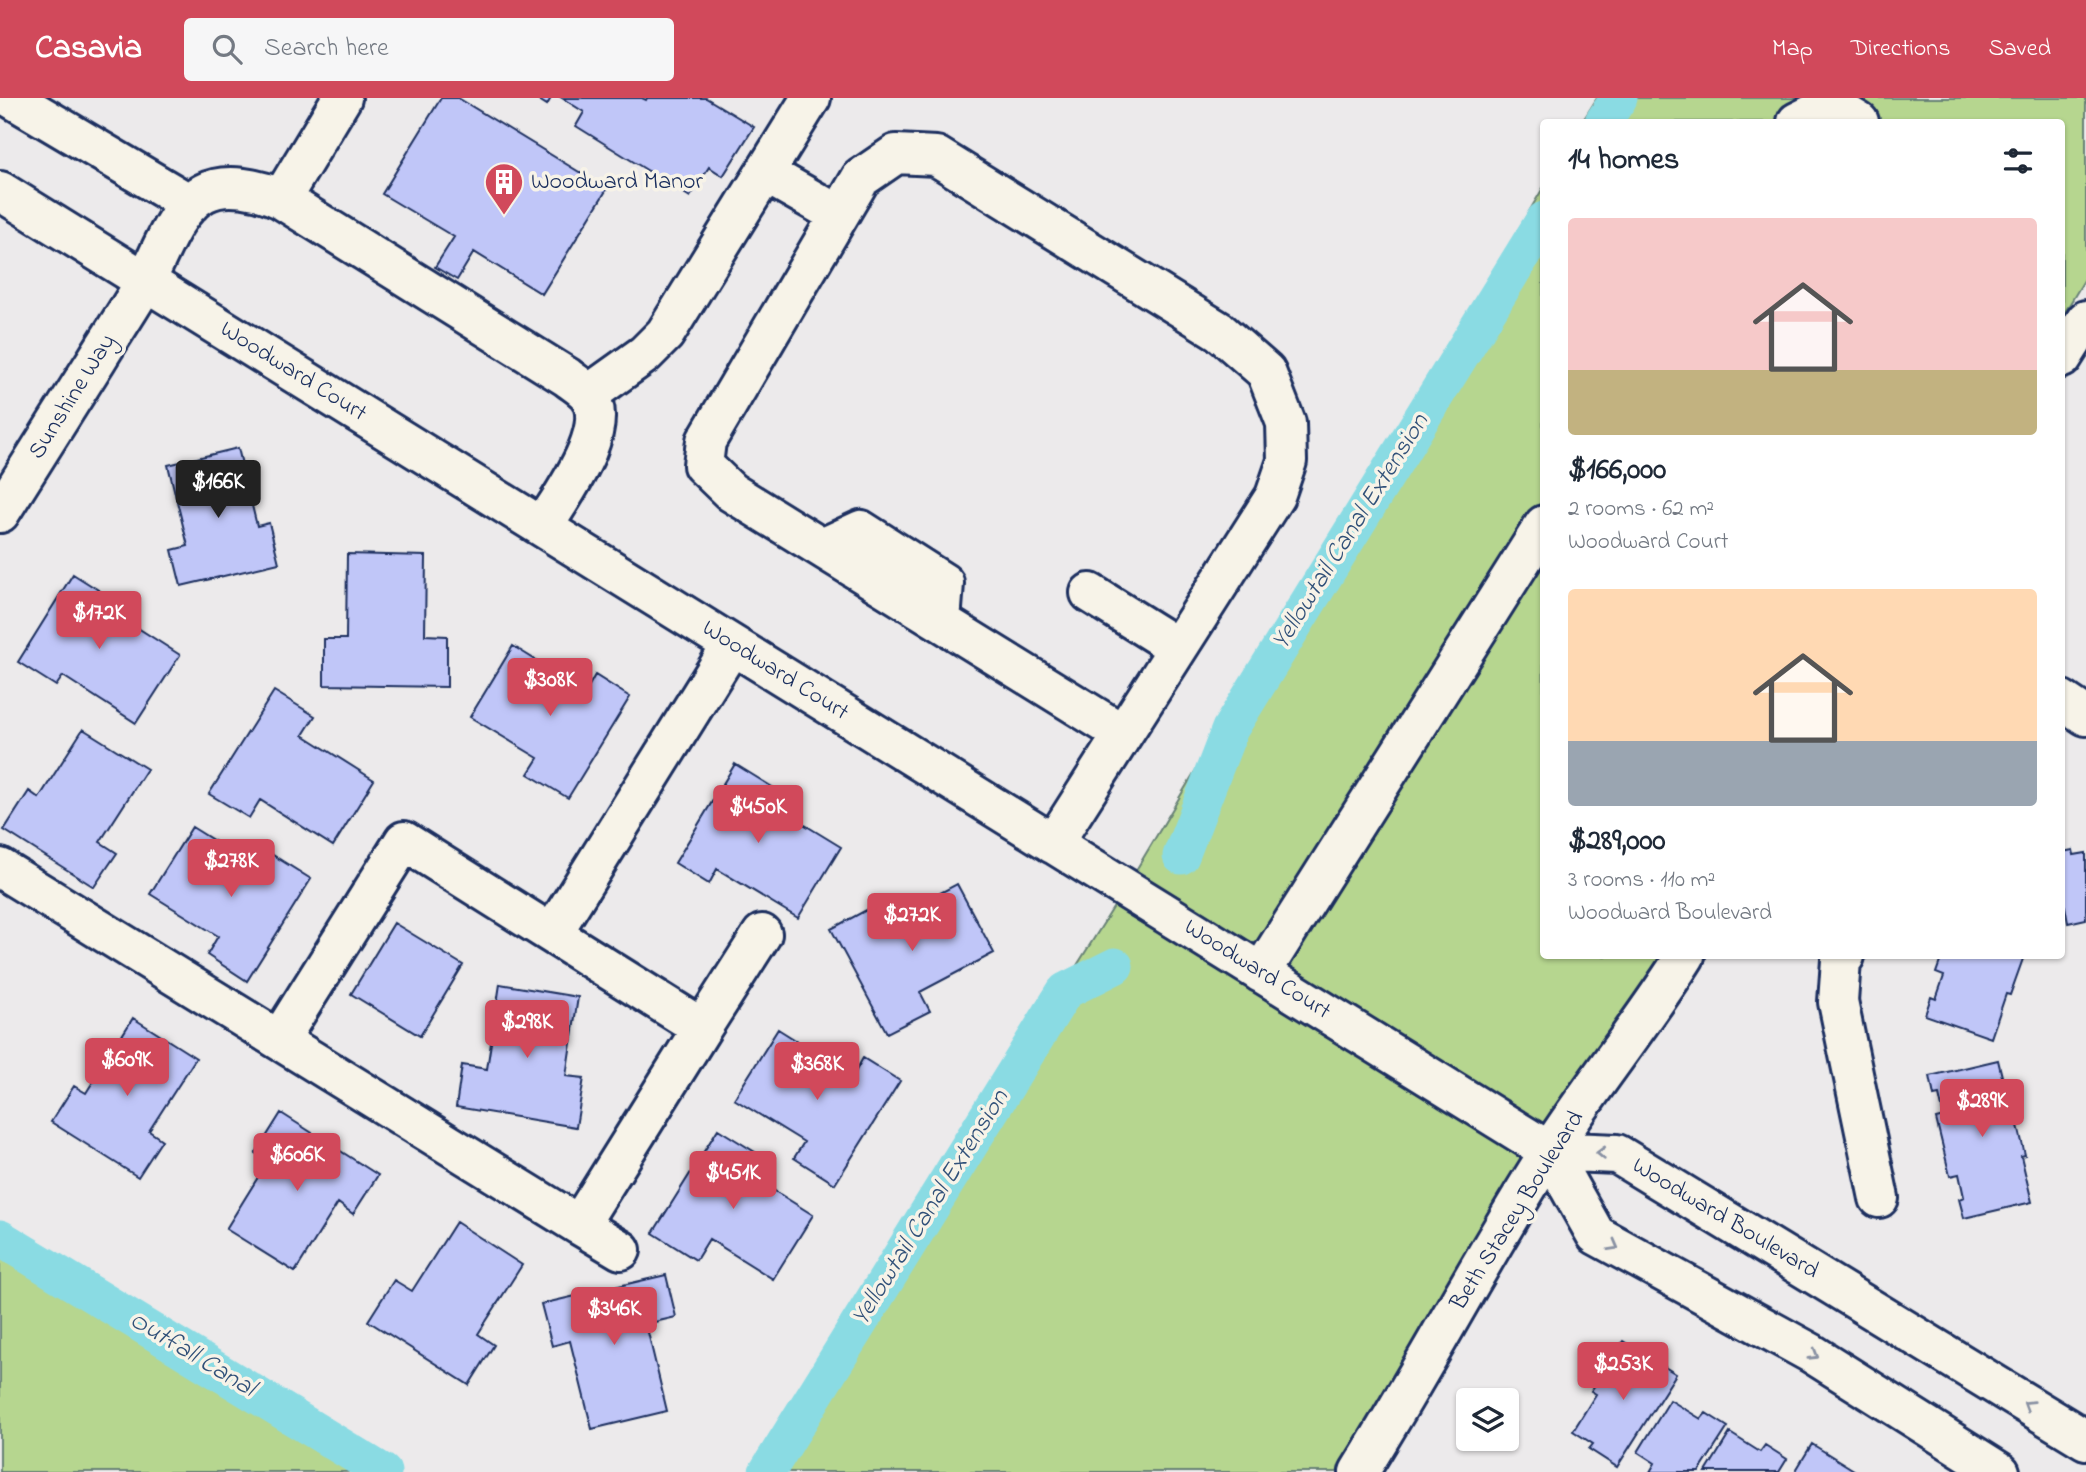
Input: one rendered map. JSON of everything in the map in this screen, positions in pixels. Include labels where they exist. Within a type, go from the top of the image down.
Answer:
[{"type":"street","points":[[11,98],[190,204],[205,192],[232,188],[259,189],[281,199],[567,377],[589,394],[596,415],[594,433],[583,460],[543,527]]},
{"type":"street","points":[[281,199],[342,98]]},
{"type":"street","points":[[589,394],[645,354],[665,334],[811,98]]},
{"type":"street","points":[[1803,119],[1831,105],[1855,119]]},
{"type":"street","points":[[1053,844],[1275,496],[1287,461],[1286,424],[1266,372],[1219,331],[936,156],[896,155],[861,178],[706,441],[703,465],[731,492],[1123,734]]},
{"type":"street","points":[[765,173],[839,215]]},
{"type":"street","name":"Woodward Court","points":[[0,191],[1549,1151]]},
{"type":"street","name":"Sunshine Way","points":[[0,513],[146,281],[166,239],[190,204]]},
{"type":"street","points":[[2065,353],[2086,320]]},
{"type":"street","points":[[1261,973],[1540,531]]},
{"type":"street","points":[[1090,593],[1178,648]]},
{"type":"street","points":[[552,933],[732,645]]},
{"type":"street","points":[[2065,702],[2086,716]]},
{"type":"street","points":[[2065,728],[2086,741]]},
{"type":"street","points":[[279,1040],[404,841],[702,1028]]},
{"type":"street","points":[[0,868],[621,1250]]},
{"type":"street","points":[[579,1225],[762,934]]},
{"type":"street","name":"Beth Stacey Boulevard","points":[[1359,1472],[1549,1151],[1683,959]]},
{"type":"street","points":[[1843,959],[1838,1002],[1879,1199]]},
{"type":"street","points":[[1549,1151],[1596,1235],[1811,1353],[2000,1472]]},
{"type":"street","name":"Woodward Boulevard","points":[[1549,1151],[1617,1154],[2086,1440]]},
{"type":"green space","points":[[1597,98],[2086,98],[2086,277],[2065,312],[2065,119],[1584,119]]},
{"type":"green space","points":[[1540,193],[1540,959],[1662,959],[1337,1472],[758,1472],[1120,897]]},
{"type":"green space","points":[[0,1253],[356,1472],[0,1472]]},
{"type":"building","name":"Woodward Manor","points":[[441,98],[458,98],[607,189],[542,294],[474,252],[457,280],[435,267],[454,237],[382,194]]},
{"type":"building","points":[[536,98],[551,98],[547,105]]},
{"type":"building","points":[[562,98],[706,98],[754,127],[723,176],[709,167],[690,197],[576,126],[584,112]]},
{"type":"building","points":[[238,448],[257,526],[269,523],[279,563],[181,586],[172,550],[188,546],[168,465]]},
{"type":"building","points":[[347,554],[426,556],[425,635],[447,636],[447,687],[324,685],[324,639],[346,639]]},
{"type":"building","points":[[73,574],[119,603],[113,612],[180,655],[136,723],[63,676],[56,686],[18,662]]},
{"type":"building","points":[[513,646],[586,691],[595,675],[630,697],[568,798],[528,774],[538,758],[470,717]]},
{"type":"building","points":[[274,691],[315,716],[303,735],[374,780],[333,846],[260,800],[249,818],[209,794]]},
{"type":"building","points":[[83,729],[147,769],[100,842],[117,853],[94,887],[4,830],[29,791],[39,798]]},
{"type":"building","points":[[735,764],[777,790],[769,803],[841,847],[798,918],[717,869],[709,884],[675,863]]},
{"type":"building","points":[[192,827],[261,870],[271,854],[311,879],[247,981],[207,955],[218,936],[150,894]]},
{"type":"building","points":[[2073,850],[2074,855],[2086,853],[2086,919],[2068,923],[2065,906],[2065,851]]},
{"type":"building","points":[[957,884],[994,953],[920,992],[930,1011],[887,1033],[831,929],[870,908],[880,925]]},
{"type":"building","points":[[394,923],[463,965],[420,1036],[351,994]]},
{"type":"building","points":[[1941,959],[2023,959],[2010,995],[2006,994],[1991,1038],[1925,1015],[1931,997],[1936,999],[1944,976],[1936,973]]},
{"type":"building","points":[[500,984],[578,997],[566,1076],[584,1078],[576,1127],[456,1107],[462,1065],[487,1069]]},
{"type":"building","points":[[133,1018],[196,1058],[149,1131],[162,1140],[138,1177],[51,1122],[74,1086],[86,1093]]},
{"type":"building","points":[[778,1029],[853,1076],[863,1058],[900,1081],[835,1184],[794,1158],[804,1142],[734,1099]]},
{"type":"building","points":[[1998,1060],[2008,1101],[2012,1100],[2025,1155],[2021,1156],[2032,1202],[1964,1218],[1959,1199],[1964,1197],[1959,1174],[1950,1176],[1936,1119],[1944,1117],[1939,1095],[1934,1096],[1930,1076]]},
{"type":"building","points":[[281,1113],[378,1175],[353,1214],[338,1203],[295,1272],[226,1229],[268,1161],[256,1153]]},
{"type":"building","points":[[718,1129],[755,1152],[743,1171],[813,1215],[773,1279],[709,1239],[696,1260],[653,1233]]},
{"type":"building","points":[[456,1222],[522,1265],[478,1334],[494,1345],[469,1385],[368,1321],[394,1280],[412,1291]]},
{"type":"building","points":[[666,1275],[676,1317],[646,1324],[667,1411],[592,1429],[570,1341],[552,1346],[541,1304]]},
{"type":"building","points":[[1623,1341],[1676,1374],[1617,1467],[1589,1449],[1593,1444],[1573,1431],[1596,1394],[1591,1391]]},
{"type":"building","points":[[1670,1400],[1701,1419],[1706,1413],[1728,1427],[1699,1472],[1650,1472],[1655,1463],[1638,1452]]},
{"type":"building","points":[[1730,1433],[1760,1452],[1765,1445],[1787,1459],[1779,1472],[1706,1472]]},
{"type":"building","points":[[1812,1444],[1857,1472],[1795,1472]]},
{"type":"waterway","name":"Yellowtail Canal Extension","points":[[1605,119],[1619,98]]},
{"type":"waterway","name":"Yellowtail Canal Extension","points":[[1181,856],[1230,729],[1540,226]]},
{"type":"waterway","name":"Yellowtail Canal Extension","points":[[767,1472],[1065,991],[1115,966]]},
{"type":"waterway","name":"Outfall Canal","points":[[0,1238],[383,1472]]},
{"type":"place","name":"Woodward Manor","points":[[504,216]]}]
